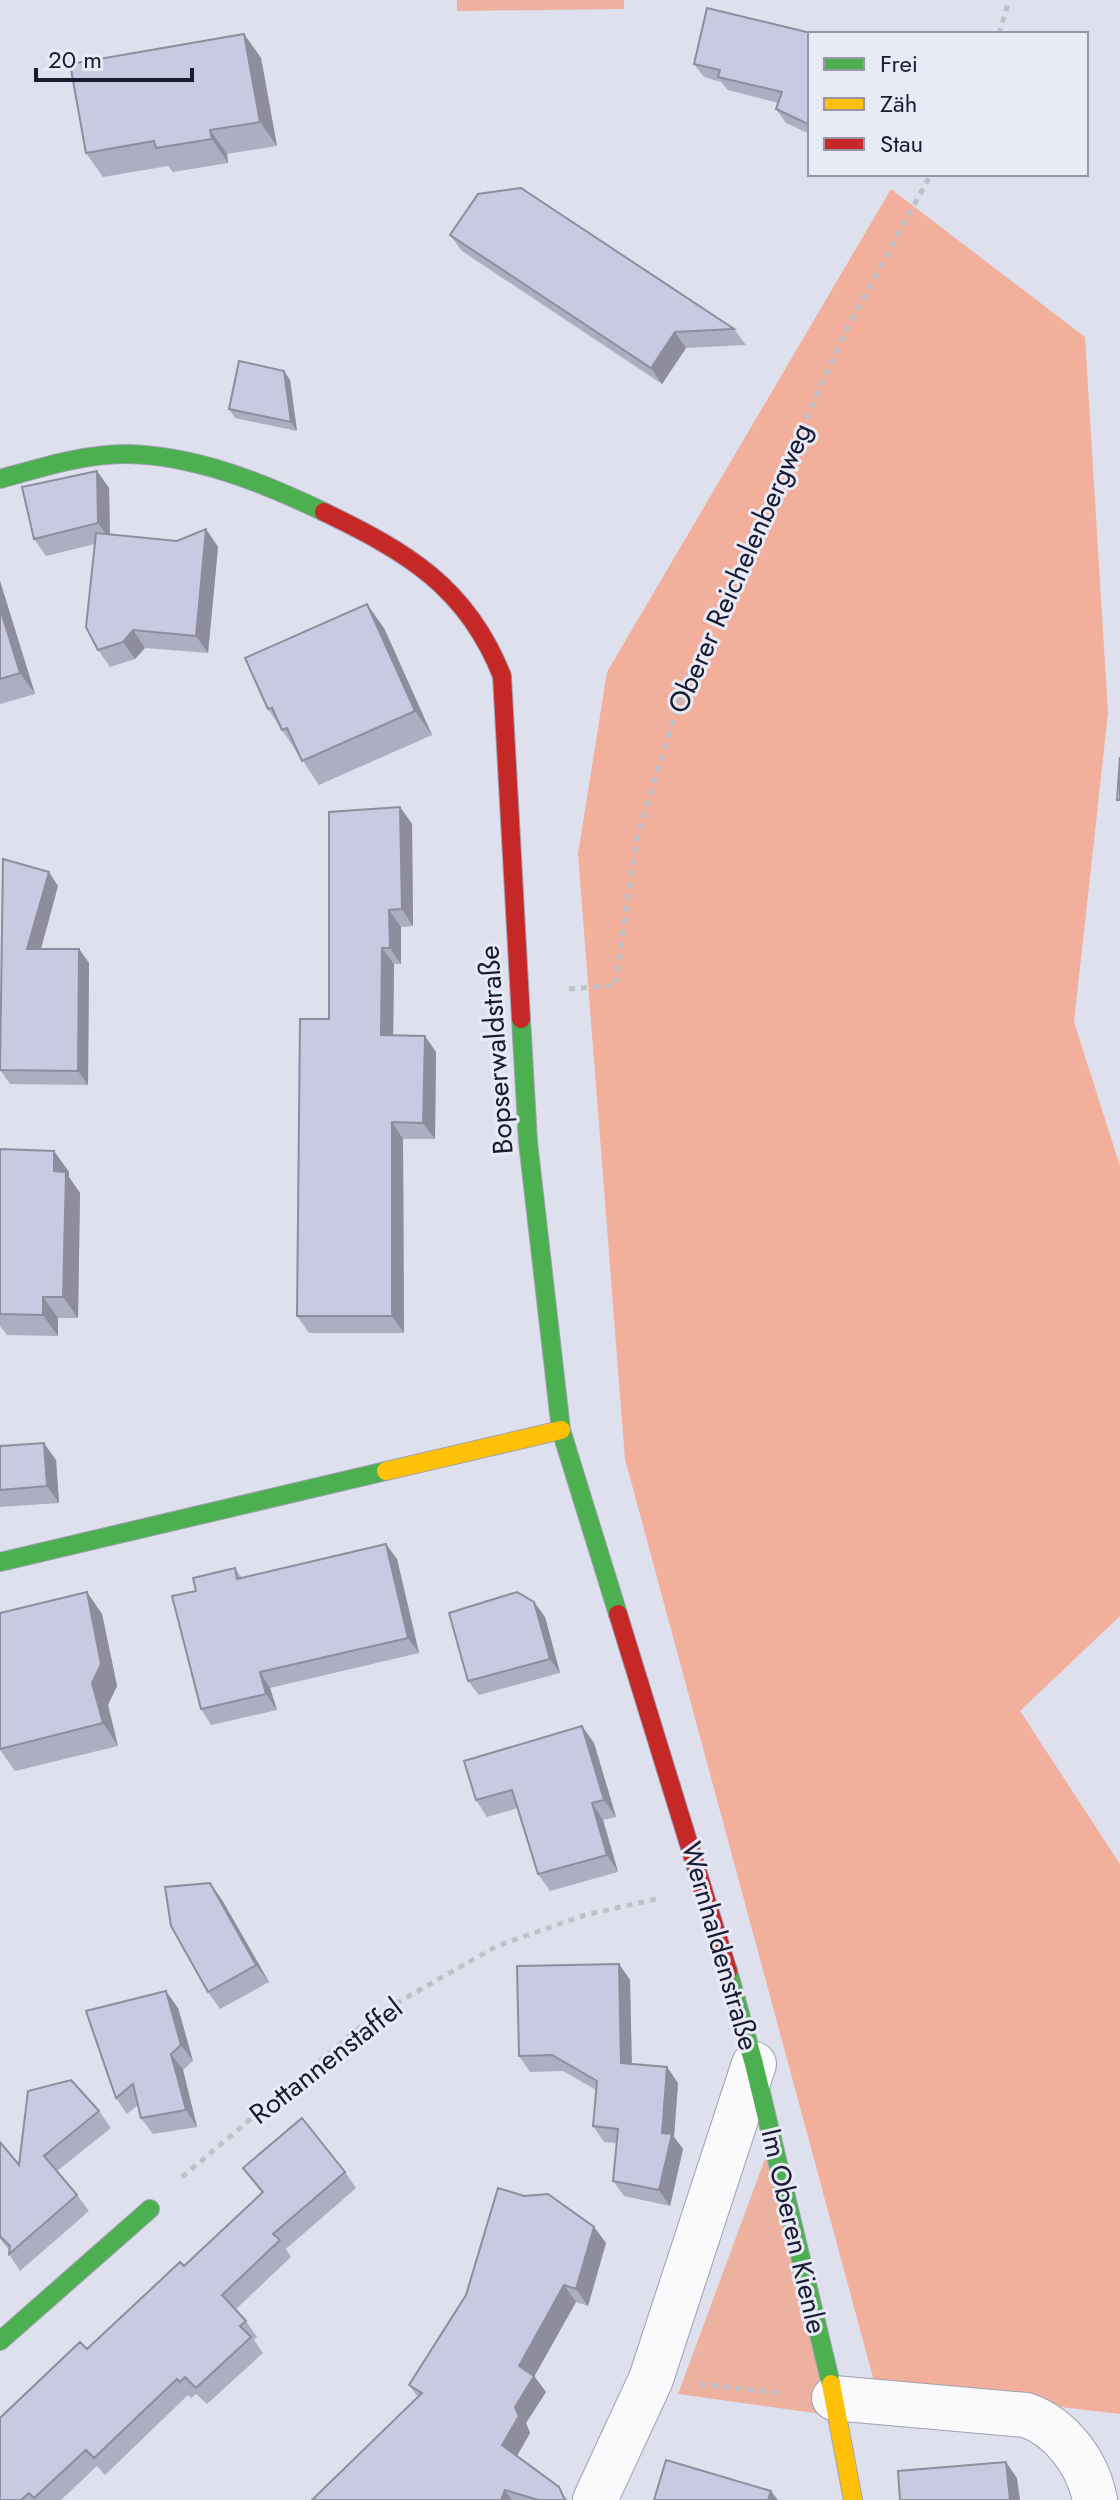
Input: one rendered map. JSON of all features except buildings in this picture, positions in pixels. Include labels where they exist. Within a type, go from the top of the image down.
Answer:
[{"type":"street","name":"Bopserwaldstraße","points":[[0,479],[77,460],[125,454],[212,467],[270,488],[389,546],[426,570],[461,601],[486,634],[502,676],[528,1142],[561,1430]]},
{"type":"street","points":[[0,1562],[561,1430]]},
{"type":"street","name":"Wernhaldenstraße","points":[[561,1430],[704,1888],[754,2064],[651,2379],[595,2500]]},
{"type":"street","name":"Im Oberen Kienle","points":[[754,2064],[834,2398],[853,2500]]},
{"type":"street","points":[[0,2341],[150,2209]]},
{"type":"street","points":[[834,2398],[1026,2415],[1044,2421],[1067,2441],[1095,2500]]},
{"type":"path","points":[[1000,32],[1009,0]]},
{"type":"path","name":"Oberer Reichelenbergweg","points":[[520,994],[615,985],[637,837],[684,685],[849,324],[930,176]]},
{"type":"path","name":"Rottannenstaffel","points":[[150,2209],[191,2168],[372,2017],[497,1946],[585,1915],[704,1888]]},
{"type":"path","points":[[651,2379],[834,2398]]},
{"type":"shaded area","points":[[457,0],[624,0],[624,9],[457,11]]},
{"type":"shaded area","points":[[891,189],[1085,337],[1108,713],[1074,1022],[1120,1166],[1120,1616],[1020,1711],[1120,1864],[1120,2414],[875,2385],[625,1459],[578,854],[607,672]]},
{"type":"shaded area","points":[[768,2151],[843,2417],[678,2394]]},
{"type":"traffic: fast","points":[[0,479],[94,456],[152,456],[228,472],[324,512]]},
{"type":"traffic: fast","points":[[521,1019],[528,1142],[561,1430],[618,1614]]},
{"type":"traffic: fast","points":[[0,1562],[386,1471]]},
{"type":"traffic: fast","points":[[728,1971],[754,2064],[831,2384]]},
{"type":"traffic: fast","points":[[0,2341],[150,2209]]},
{"type":"traffic: slow","points":[[386,1471],[561,1430]]},
{"type":"traffic: slow","points":[[831,2384],[853,2500]]},
{"type":"traffic: jam","points":[[324,512],[382,542],[431,576],[471,618],[502,676],[521,1019]]},
{"type":"traffic: jam","points":[[618,1614],[728,1971]]}]
